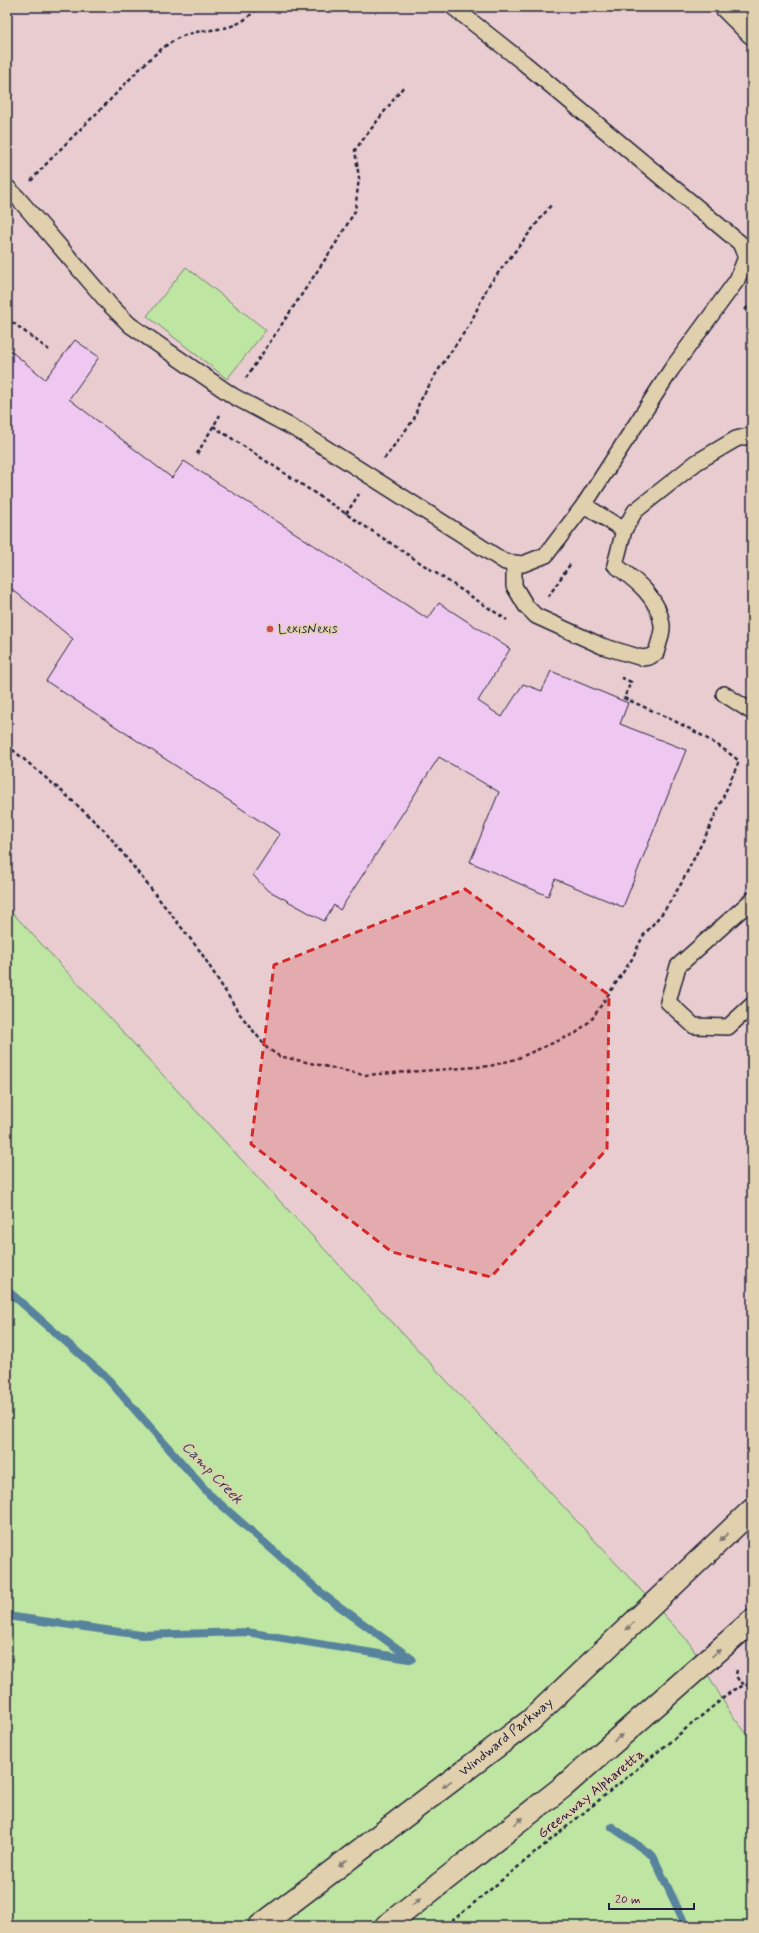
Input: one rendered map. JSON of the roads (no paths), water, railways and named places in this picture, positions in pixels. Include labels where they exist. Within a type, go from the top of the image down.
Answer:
[{"type":"main road","points":[[726,7],[752,33]]},
{"type":"main road","name":"Windward Parkway","points":[[260,1926],[530,1721],[752,1510]]},
{"type":"main road","points":[[386,1926],[564,1786],[752,1621]]},
{"type":"lane","points":[[12,192],[110,305],[130,325],[233,396],[299,431],[372,476],[505,562],[522,564],[546,555],[584,505],[671,370],[737,280],[746,258],[740,243],[524,63],[453,7]]},
{"type":"lane","points":[[514,564],[514,586],[526,606],[536,616],[602,646],[642,658],[649,658],[656,653],[662,626],[656,606],[641,584],[615,565],[624,530],[635,511],[697,462],[736,439],[752,435]]},
{"type":"lane","points":[[584,505],[624,530]]},
{"type":"lane","points":[[724,694],[752,712]]},
{"type":"lane","points":[[752,900],[678,966],[668,1002],[694,1026],[728,1027],[752,1005]]},
{"type":"waterway","name":"Camp Creek","points":[[7,1290],[107,1378],[209,1494],[325,1596],[412,1659]]},
{"type":"waterway","points":[[7,1616],[141,1635],[247,1632],[409,1659]]},
{"type":"waterway","name":"Camp Creek","points":[[612,1827],[653,1856],[686,1926]]},
{"type":"place","name":"LexisNexis","points":[[270,629]]}]
